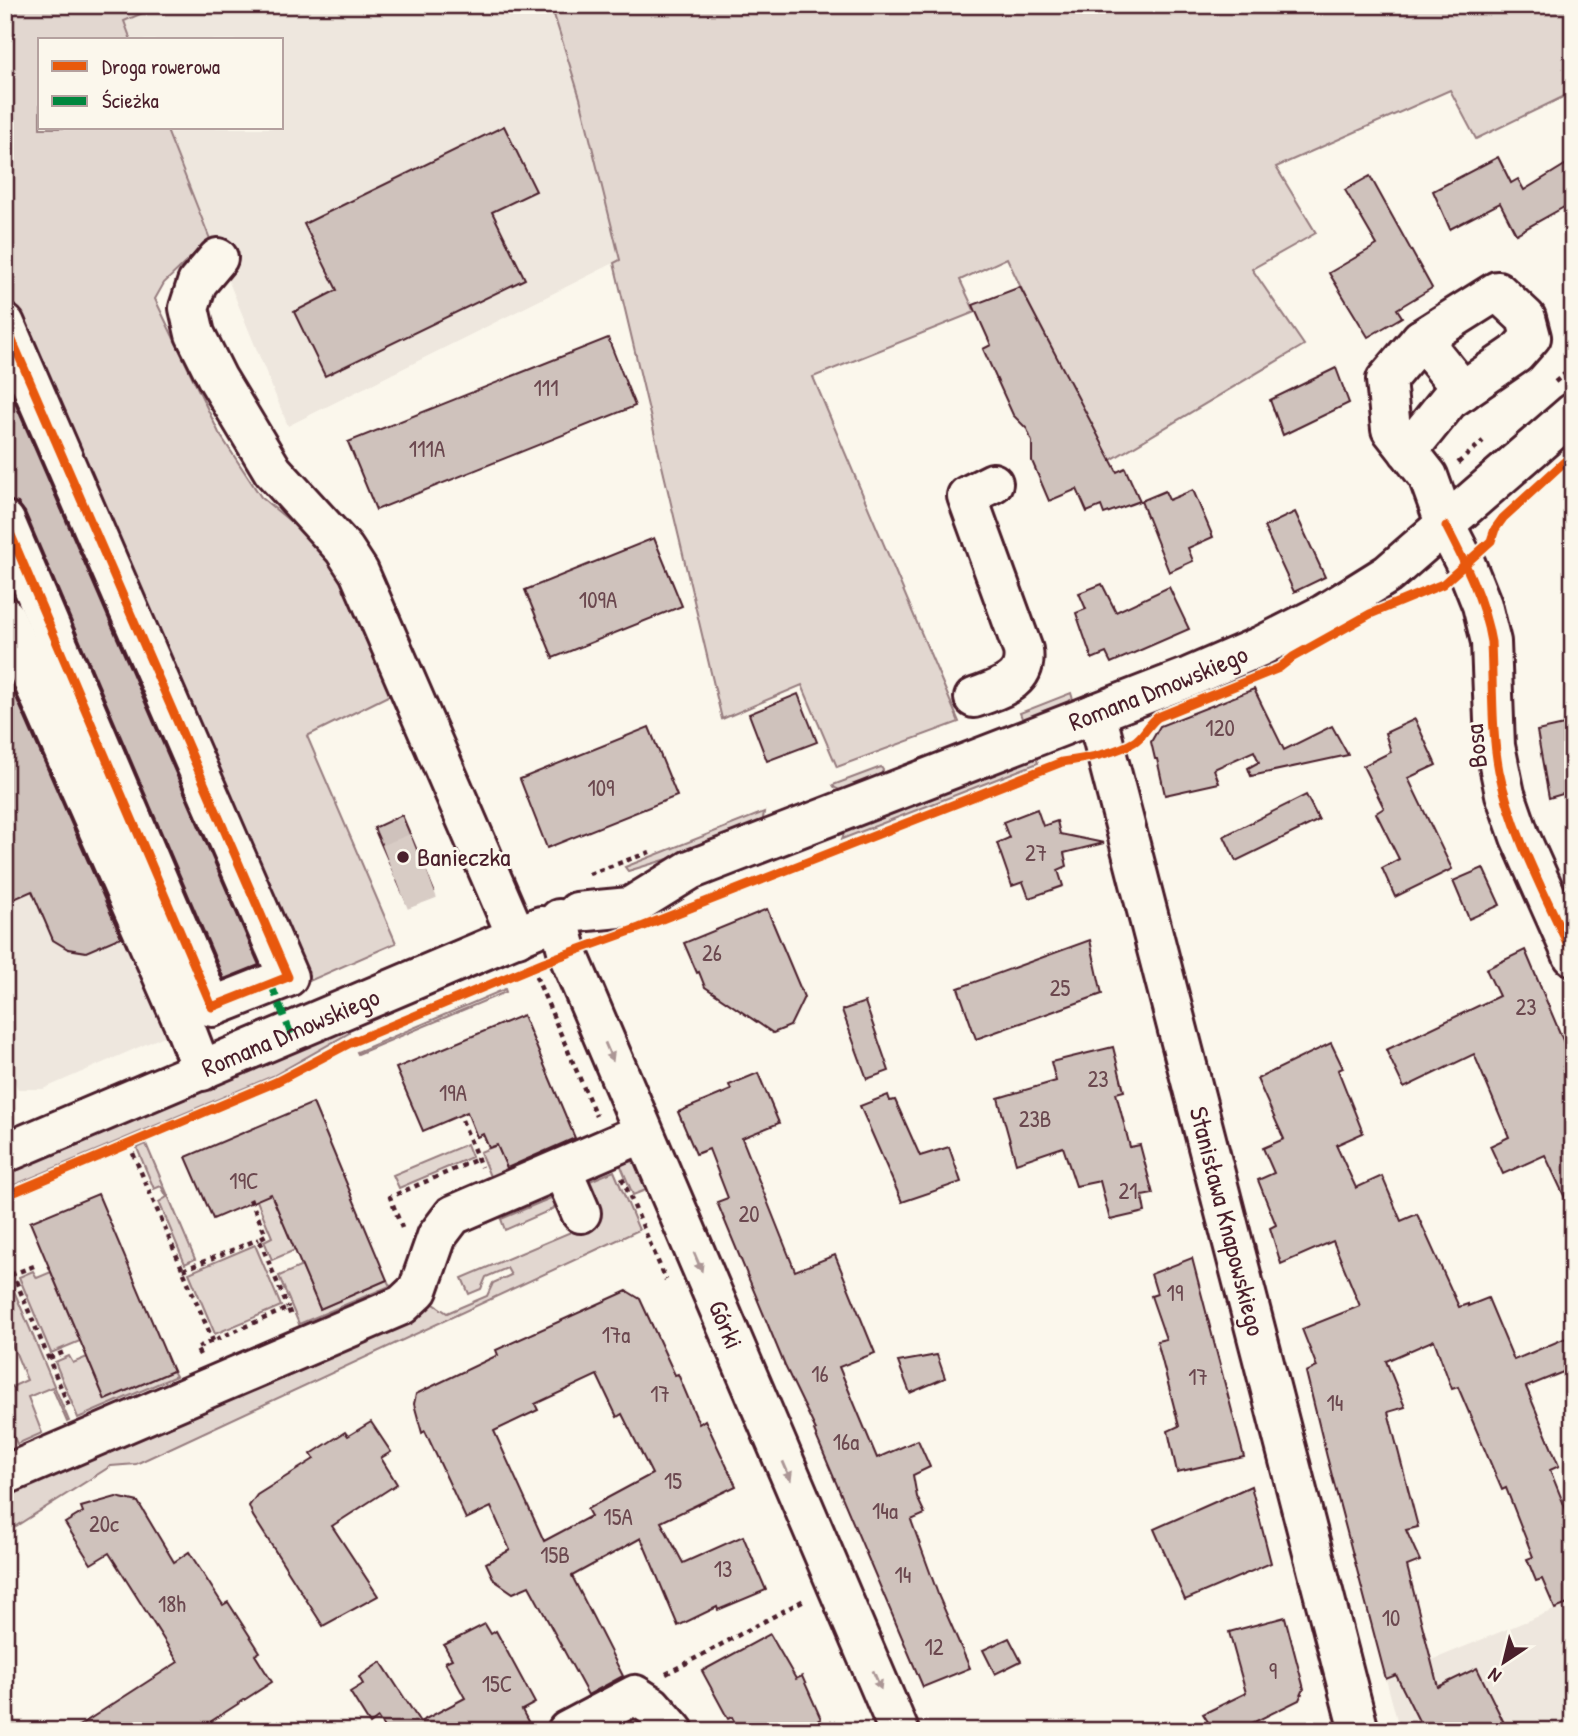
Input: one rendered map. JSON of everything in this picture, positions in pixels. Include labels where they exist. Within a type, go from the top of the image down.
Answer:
[{"type":"street","points":[[218,258],[197,283],[189,308],[195,334],[273,471],[344,549],[359,572],[517,937]]},
{"type":"street","name":"Bosa","points":[[1463,391],[1516,354],[1531,337],[1525,318],[1497,291],[1421,339],[1386,380],[1391,429],[1427,476],[1446,526],[1466,565],[1489,627],[1495,746],[1505,794],[1520,837],[1573,956]]},
{"type":"street","points":[[5,324],[288,977],[212,1007],[5,521]]},
{"type":"street","points":[[1408,451],[1449,400],[1463,391],[1421,339]]},
{"type":"street","name":"Romana Dmowskiego","points":[[5,1153],[568,915],[630,907],[690,870],[1228,660],[1324,614],[1388,574],[1573,413]]},
{"type":"street","points":[[974,698],[1012,682],[1021,671],[1024,657],[967,496],[993,483]]},
{"type":"street","points":[[5,617],[202,1071]]},
{"type":"street","name":"Stanisława Knapowskiego","points":[[1096,713],[1359,1731]]},
{"type":"street","name":"Górki","points":[[568,915],[568,954],[898,1731]]},
{"type":"street","points":[[271,984],[291,1034]]},
{"type":"street","points":[[5,1475],[402,1305],[418,1290],[437,1236],[453,1215],[643,1133]]},
{"type":"street","points":[[562,1170],[581,1213]]},
{"type":"street","points":[[566,1731],[635,1695],[652,1706],[674,1731]]},
{"type":"path","points":[[404,1234],[390,1197],[478,1158],[462,1120]]},
{"type":"path","points":[[129,1144],[213,1341]]},
{"type":"path","points":[[183,1270],[266,1235],[250,1199]]},
{"type":"path","points":[[260,1238],[293,1319]]},
{"type":"path","points":[[34,1266],[13,1274],[70,1410]]},
{"type":"path","points":[[201,1358],[196,1348],[288,1308]]},
{"type":"path","points":[[49,1359],[67,1351]]},
{"type":"path","points":[[635,1695],[647,1684],[804,1600]]},
{"type":"shaded area","points":[[5,5],[161,5],[124,21],[130,38],[38,38],[38,130],[167,130],[210,239],[164,283],[155,299],[219,433],[261,497],[328,553],[343,571],[396,692],[307,736],[396,943],[298,986],[5,305]]},
{"type":"shaded area","points":[[161,5],[551,5],[580,98],[620,260],[288,426],[167,130],[284,130],[284,38],[130,38],[124,21]]},
{"type":"shaded area","points":[[551,5],[1573,5],[1573,92],[1476,139],[1450,90],[1276,167],[1316,233],[1252,269],[1304,345],[1104,464],[1007,258],[960,280],[975,312],[813,377],[959,722],[837,767],[802,685],[722,719],[614,263],[620,260],[580,98]]},
{"type":"shaded area","points":[[5,578],[165,942],[185,1027],[43,1089],[18,1089],[5,1063]]},
{"type":"shaded area","points":[[1071,693],[1074,703],[1024,723],[1020,713]]},
{"type":"shaded area","points":[[1035,754],[1038,763],[842,839],[846,828]]},
{"type":"shaded area","points":[[881,767],[883,770],[879,779],[844,792],[833,785]]},
{"type":"shaded area","points":[[764,812],[762,825],[691,852],[628,871],[625,867]]},
{"type":"shaded area","points":[[505,989],[506,992],[358,1054],[357,1052]]},
{"type":"shaded area","points":[[347,1028],[349,1033],[273,1076],[5,1189],[5,1171]]},
{"type":"shaded area","points":[[146,1144],[195,1259],[185,1264],[159,1202],[167,1197],[161,1186],[154,1189],[137,1148]]},
{"type":"shaded area","points":[[467,1144],[472,1157],[399,1188],[393,1175]]},
{"type":"shaded area","points":[[497,1145],[510,1174],[493,1184],[480,1152]]},
{"type":"shaded area","points":[[618,1159],[635,1163],[651,1188],[633,1195]]},
{"type":"shaded area","points":[[614,1171],[639,1230],[136,1464],[111,1466],[5,1533],[5,1486],[428,1300],[447,1313],[487,1296],[493,1283],[511,1275],[507,1268],[486,1277],[481,1289],[469,1294],[462,1278],[597,1221],[585,1183]]},
{"type":"shaded area","points":[[267,1184],[295,1250],[272,1260],[264,1241],[272,1237],[253,1191]]},
{"type":"shaded area","points":[[558,1195],[559,1203],[553,1209],[505,1230],[501,1219]]},
{"type":"shaded area","points":[[255,1245],[281,1306],[215,1334],[189,1273]]},
{"type":"shaded area","points":[[302,1266],[320,1309],[387,1280],[390,1286],[299,1324],[279,1276]]},
{"type":"shaded area","points":[[33,1271],[37,1278],[51,1272],[80,1341],[51,1353],[19,1277]]},
{"type":"shaded area","points":[[6,1272],[69,1421],[67,1422],[52,1387],[28,1397],[42,1433],[17,1444],[5,1417],[5,1390],[27,1380],[5,1327]]},
{"type":"shaded area","points":[[69,1356],[73,1363],[87,1357],[105,1400],[173,1371],[176,1376],[78,1418],[55,1362]]},
{"type":"shaded area","points":[[1573,1602],[1573,1731],[1400,1731],[1386,1679]]},
{"type":"building","points":[[504,126],[536,191],[492,212],[525,279],[325,376],[294,312],[337,290],[304,224]]},
{"type":"building","points":[[1498,157],[1511,183],[1518,179],[1524,190],[1573,160],[1573,202],[1516,234],[1500,203],[1450,229],[1433,191]]},
{"type":"building","points":[[1370,176],[1432,288],[1397,309],[1402,317],[1368,337],[1329,273],[1377,245],[1345,190]]},
{"type":"building","points":[[1020,287],[1117,472],[1125,468],[1140,501],[1104,514],[1101,506],[1087,512],[1077,489],[1049,501],[1032,461],[1032,442],[1027,429],[1013,415],[983,349],[991,345],[973,305]]},
{"type":"building","points":[[608,338],[635,406],[376,510],[348,442]]},
{"type":"building","points":[[1336,368],[1349,403],[1283,435],[1270,400]]},
{"type":"building","points":[[5,380],[259,965],[224,979],[25,512],[18,503],[5,500]]},
{"type":"building","points":[[1193,490],[1213,537],[1188,548],[1193,561],[1169,572],[1141,501],[1165,491],[1169,500]]},
{"type":"building","points":[[1295,512],[1325,577],[1294,592],[1264,527]]},
{"type":"building","points":[[654,538],[682,606],[553,658],[525,590]]},
{"type":"building","points":[[1102,584],[1116,612],[1169,587],[1189,629],[1111,663],[1106,653],[1092,659],[1076,613],[1086,609],[1079,593]]},
{"type":"building","points":[[5,672],[121,937],[86,952],[68,949],[53,940],[32,891],[5,903]]},
{"type":"building","points":[[1254,689],[1284,750],[1332,726],[1348,755],[1251,776],[1248,768],[1259,762],[1254,751],[1214,769],[1219,783],[1165,795],[1151,742],[1160,726]]},
{"type":"building","points":[[798,694],[817,742],[767,761],[749,714]]},
{"type":"building","points":[[1415,719],[1436,765],[1408,778],[1452,869],[1395,897],[1382,868],[1399,859],[1376,813],[1384,808],[1363,766],[1391,752],[1385,733]]},
{"type":"building","points":[[1573,723],[1573,791],[1549,798],[1537,731]]},
{"type":"building","points":[[649,727],[677,796],[547,848],[520,779]]},
{"type":"building","points":[[1306,795],[1319,820],[1236,861],[1224,836]]},
{"type":"building","points":[[1037,809],[1043,826],[1057,821],[1060,834],[1104,843],[1064,853],[1067,866],[1058,870],[1063,886],[1029,898],[1023,882],[1012,886],[997,843],[1009,838],[1003,822]]},
{"type":"building","name":"Banieczka","points":[[402,815],[434,891],[407,903],[374,828]]},
{"type":"building","points":[[1483,868],[1500,905],[1469,919],[1453,881]]},
{"type":"building","points":[[767,909],[804,997],[790,1026],[773,1033],[705,987],[684,943]]},
{"type":"building","points":[[1090,940],[1102,994],[976,1039],[958,988]]},
{"type":"building","points":[[1525,950],[1573,1064],[1573,1215],[1545,1155],[1503,1174],[1490,1146],[1509,1137],[1474,1054],[1404,1088],[1386,1050],[1499,996],[1486,969]]},
{"type":"building","points":[[865,1002],[889,1071],[867,1079],[842,1010]]},
{"type":"building","points":[[523,1015],[575,1138],[507,1168],[497,1145],[489,1148],[483,1134],[477,1137],[467,1112],[423,1131],[396,1068]]},
{"type":"building","points":[[1331,1043],[1343,1068],[1338,1070],[1363,1133],[1336,1145],[1356,1188],[1382,1176],[1401,1221],[1417,1214],[1459,1307],[1488,1298],[1514,1360],[1573,1335],[1573,1368],[1526,1387],[1559,1466],[1550,1470],[1573,1527],[1573,1602],[1555,1609],[1542,1579],[1536,1581],[1527,1559],[1533,1557],[1506,1488],[1502,1490],[1458,1387],[1452,1389],[1434,1340],[1386,1361],[1405,1407],[1388,1412],[1418,1527],[1406,1530],[1420,1561],[1407,1566],[1438,1687],[1477,1668],[1508,1731],[1424,1731],[1396,1675],[1386,1679],[1327,1457],[1306,1372],[1317,1367],[1302,1329],[1360,1306],[1333,1241],[1281,1264],[1270,1228],[1276,1225],[1258,1180],[1274,1173],[1263,1148],[1284,1139],[1257,1079]]},
{"type":"building","points":[[1113,1047],[1124,1091],[1116,1093],[1130,1147],[1140,1145],[1153,1194],[1142,1196],[1145,1212],[1110,1220],[1100,1181],[1076,1186],[1063,1147],[1016,1163],[998,1098],[1056,1081],[1051,1062]]},
{"type":"building","points":[[758,1073],[779,1123],[742,1138],[795,1271],[835,1255],[875,1353],[839,1367],[877,1458],[918,1440],[930,1467],[913,1475],[917,1497],[925,1514],[911,1520],[939,1597],[970,1668],[923,1687],[717,1202],[728,1198],[709,1149],[696,1154],[678,1112],[731,1090],[729,1085]]},
{"type":"building","points":[[888,1095],[890,1101],[895,1100],[920,1156],[949,1147],[961,1182],[902,1202],[860,1106]]},
{"type":"building","points":[[313,1103],[387,1280],[320,1309],[271,1194],[213,1219],[186,1157]]},
{"type":"building","points":[[98,1194],[173,1371],[105,1400],[30,1222]]},
{"type":"building","points":[[1192,1258],[1244,1457],[1177,1472],[1168,1431],[1179,1426],[1157,1341],[1166,1339],[1151,1296],[1157,1294],[1151,1274]]},
{"type":"building","points":[[627,1291],[640,1299],[675,1375],[678,1374],[699,1424],[705,1420],[736,1486],[661,1522],[683,1563],[743,1536],[766,1590],[718,1610],[717,1607],[678,1626],[641,1538],[572,1576],[623,1676],[588,1695],[529,1586],[513,1593],[494,1580],[486,1563],[510,1550],[491,1507],[466,1519],[425,1431],[422,1433],[414,1404],[416,1394],[498,1355],[496,1350]],"holes":[[[597,1375],[617,1417],[622,1414],[652,1474],[587,1509],[591,1516],[544,1541],[494,1431],[538,1410],[535,1404]]]},
{"type":"building","points":[[937,1355],[945,1378],[910,1393],[898,1362]]},
{"type":"building","points":[[371,1422],[391,1452],[381,1458],[397,1484],[332,1526],[378,1596],[323,1626],[249,1506],[257,1495],[314,1459],[311,1454],[345,1432],[348,1436]]},
{"type":"building","points":[[1251,1486],[1271,1563],[1185,1600],[1154,1529]]},
{"type":"building","points":[[116,1497],[138,1502],[174,1562],[189,1552],[223,1605],[228,1602],[260,1652],[255,1655],[272,1682],[196,1731],[71,1731],[178,1662],[109,1553],[91,1564],[65,1523],[83,1512],[81,1507]]},
{"type":"building","points":[[1285,1617],[1304,1689],[1299,1700],[1236,1731],[1214,1731],[1203,1714],[1246,1693],[1229,1632]]},
{"type":"building","points":[[485,1624],[491,1634],[496,1631],[535,1703],[522,1710],[533,1731],[386,1731],[378,1718],[370,1724],[350,1692],[363,1684],[359,1677],[381,1662],[420,1722],[465,1698],[445,1662],[452,1659],[444,1645]]},
{"type":"building","points":[[770,1634],[796,1679],[802,1676],[821,1719],[811,1724],[815,1731],[739,1731],[732,1717],[728,1719],[702,1671]]},
{"type":"building","points":[[1009,1638],[1021,1661],[995,1674],[983,1650]]},
{"type":"tunnel","points":[[389,863],[417,852]]},
{"type":"tunnel","points":[[401,891],[430,880]]},
{"type":"marked path","points":[[271,984],[291,1034]]},
{"type":"cycle path","points":[[5,324],[288,977],[212,1007],[5,521]]},
{"type":"cycle path","points":[[5,1196],[276,1082],[352,1042],[544,962],[639,928],[1062,762],[1100,755],[1127,746],[1158,717],[1279,668],[1293,657],[1370,614],[1443,584],[1491,541],[1503,518],[1573,454]]},
{"type":"cycle path","points":[[1446,526],[1473,582],[1488,626],[1495,739],[1505,795],[1531,865],[1573,956]]},
{"type":"place","name":"Banieczka","points":[[403,857]]}]
